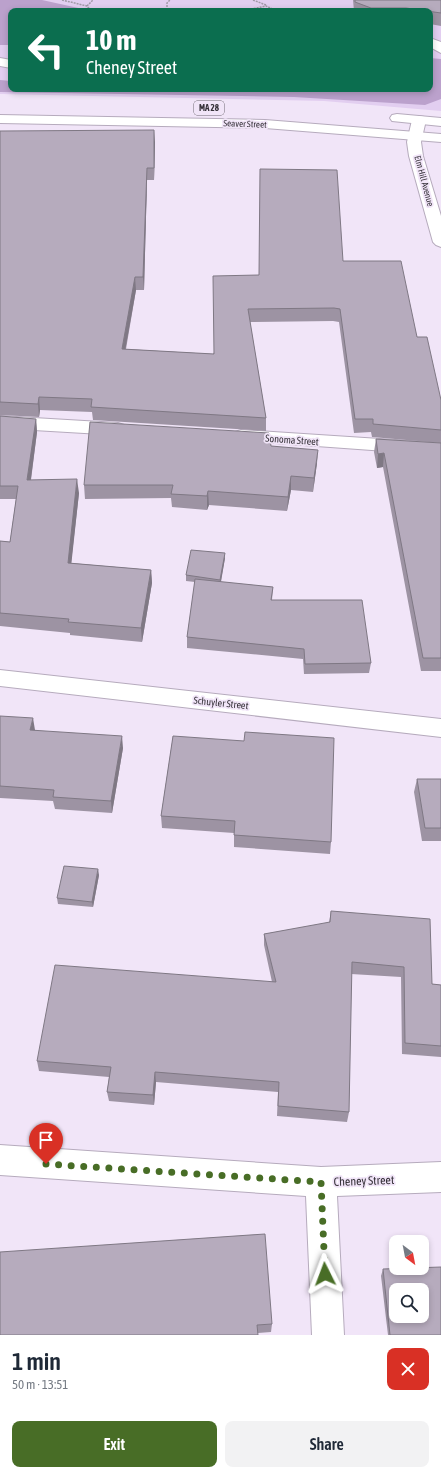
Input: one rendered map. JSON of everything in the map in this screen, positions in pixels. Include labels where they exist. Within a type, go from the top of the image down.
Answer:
[{"type":"street","points":[[433,43],[439,46],[441,49]]},
{"type":"street","points":[[0,106],[67,107]]},
{"type":"street","points":[[384,117],[441,122]]},
{"type":"street","name":"Seaver Street","points":[[0,119],[257,124],[441,138]]},
{"type":"street","name":"Elm Hill Avenue","points":[[418,120],[415,135],[416,156],[441,242]]},
{"type":"street","points":[[0,422],[136,430]]},
{"type":"street","name":"Sonoma Street","points":[[223,435],[441,449]]},
{"type":"street","name":"Schuyler Street","points":[[0,678],[441,728]]},
{"type":"street","name":"Cheney Street","points":[[0,1160],[321,1182],[441,1177]]},
{"type":"street","points":[[321,1182],[328,1335]]},
{"type":"path","points":[[62,0],[87,6],[93,0]]},
{"type":"path","points":[[253,0],[270,8]]},
{"type":"path","points":[[256,8],[266,6]]},
{"type":"shaded area","points":[[0,0],[441,0],[441,111],[324,101],[0,94]]},
{"type":"shaded area","points":[[0,0],[42,0],[78,8],[8,8],[8,45],[0,45]]},
{"type":"shaded area","points":[[433,58],[441,59],[441,99],[425,105],[294,97],[0,92],[0,80],[8,81],[8,92],[433,92]]},
{"type":"building","points":[[355,0],[441,0],[441,13],[433,12],[433,8],[371,8],[355,2]]},
{"type":"building","points":[[154,130],[154,168],[147,168],[143,277],[135,277],[122,349],[214,354],[213,276],[259,275],[260,169],[337,170],[343,261],[401,261],[417,337],[427,337],[441,400],[441,430],[373,424],[373,419],[355,419],[340,309],[334,308],[248,309],[266,418],[91,407],[92,399],[39,397],[38,404],[0,402],[0,131]]},
{"type":"building","points":[[0,416],[36,419],[27,480],[77,479],[68,563],[151,570],[141,628],[68,622],[69,619],[0,613],[0,541],[10,542],[18,486],[0,486]]},
{"type":"building","points":[[90,422],[269,433],[271,446],[318,450],[314,478],[291,476],[288,497],[208,491],[207,496],[171,494],[173,485],[84,485]]},
{"type":"building","points":[[376,439],[441,443],[441,658],[423,658],[384,453],[378,454]]},
{"type":"building","points":[[191,550],[225,553],[220,580],[186,575]]},
{"type":"building","points":[[195,579],[273,587],[271,600],[362,600],[371,663],[305,664],[304,649],[187,637]]},
{"type":"building","points":[[0,716],[33,718],[30,730],[122,736],[111,801],[53,797],[54,790],[0,786]]},
{"type":"building","points":[[245,732],[334,738],[331,842],[234,835],[235,821],[161,816],[173,736],[244,741]]},
{"type":"building","points":[[417,779],[441,779],[441,828],[425,828]]},
{"type":"building","points":[[64,866],[98,869],[92,902],[57,898]]},
{"type":"building","points":[[331,911],[430,919],[432,984],[441,985],[441,1046],[405,1043],[404,967],[352,962],[349,1112],[278,1106],[279,1082],[155,1072],[153,1095],[107,1092],[111,1067],[37,1061],[55,965],[276,982],[264,934],[330,922]]},
{"type":"building","points":[[265,1234],[272,1324],[257,1325],[258,1335],[0,1335],[0,1252]]},
{"type":"building","points":[[429,1267],[441,1267],[441,1335],[390,1335],[383,1269],[389,1269],[389,1275],[429,1275]]},
{"type":"route","points":[[46,1164],[321,1182],[325,1274]]}]
